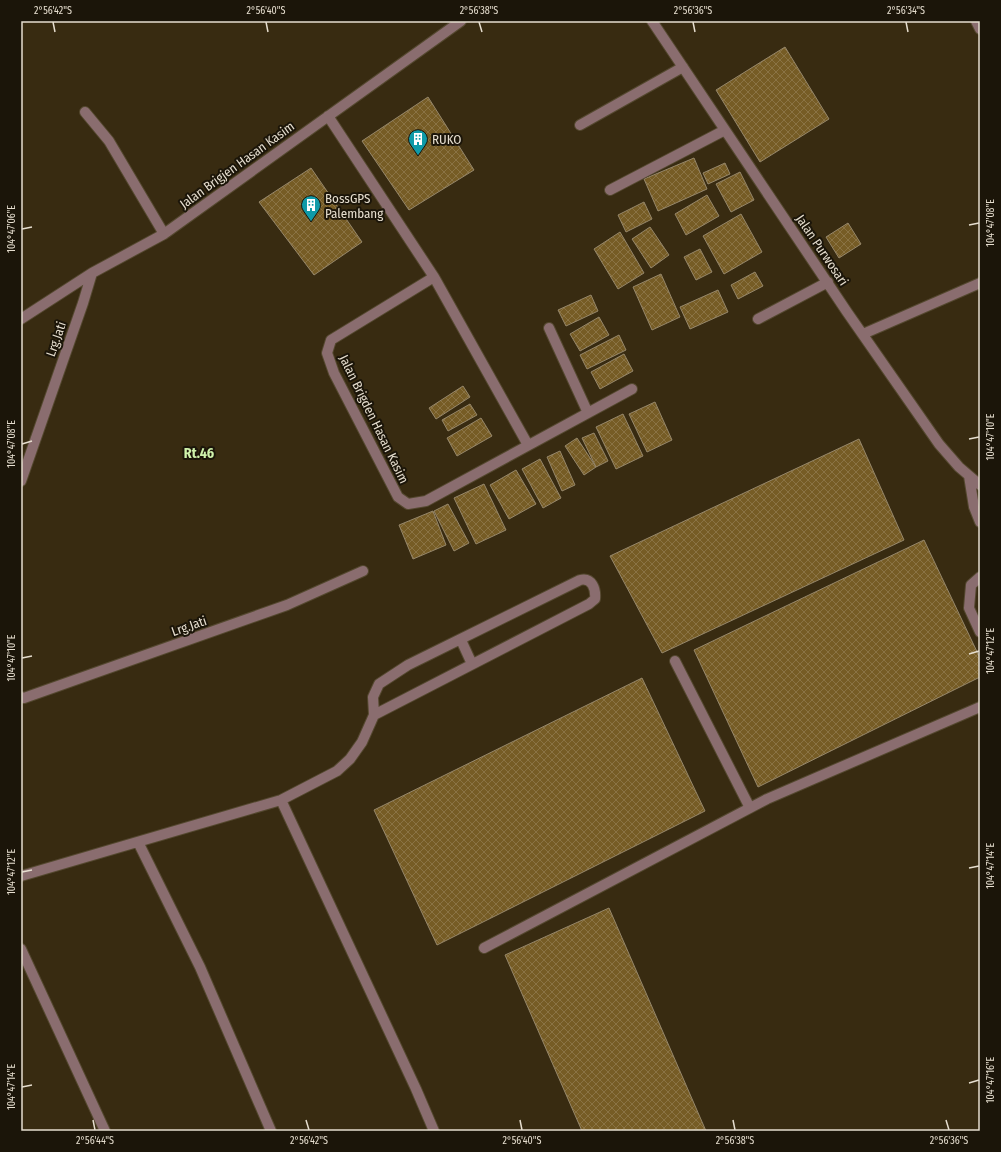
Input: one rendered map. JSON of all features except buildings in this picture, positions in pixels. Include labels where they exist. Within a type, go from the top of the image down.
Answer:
[{"type":"street","name":"Jalan Brigjen Hasan Kasim","points":[[21,319],[92,273],[164,234],[461,21]]},
{"type":"street","name":"Jalan Purwosari","points":[[652,21],[939,444],[959,467],[980,485]]},
{"type":"street","points":[[976,21],[980,29]]},
{"type":"street","points":[[580,125],[683,67]]},
{"type":"street","points":[[85,112],[108,141],[164,234]]},
{"type":"street","points":[[328,116],[434,277],[528,445]]},
{"type":"street","points":[[610,190],[726,130]]},
{"type":"street","name":"Lrg.Jati","points":[[21,481],[92,273]]},
{"type":"street","name":"Jalan Brigden Hasan Kasim","points":[[434,277],[331,340],[327,353],[334,373],[398,497],[408,504],[426,501],[632,389]]},
{"type":"street","points":[[758,319],[828,282]]},
{"type":"street","points":[[863,334],[980,283]]},
{"type":"street","points":[[548,328],[588,413]]},
{"type":"street","points":[[969,476],[974,507],[980,522]]},
{"type":"street","name":"Lrg.Jati","points":[[21,697],[24,698],[287,605],[363,571]]},
{"type":"street","points":[[980,577],[972,585],[969,608],[980,632]]},
{"type":"street","points":[[21,876],[281,800],[337,771],[350,759],[362,742],[374,715],[373,697],[379,684],[408,665],[580,580],[585,579],[594,585],[596,593],[595,599],[589,604],[374,715]]},
{"type":"street","points":[[461,640],[472,664]]},
{"type":"street","points":[[675,661],[750,808]]},
{"type":"street","points":[[484,948],[768,799],[980,707]]},
{"type":"street","points":[[281,800],[416,1089],[434,1131]]},
{"type":"street","points":[[138,842],[200,967],[271,1131]]},
{"type":"street","points":[[21,950],[105,1131]]},
{"type":"place","name":"RUKO","points":[[418,156]]},
{"type":"place","name":"BossGPS Palembang","points":[[311,222]]},
{"type":"district","name":"Rt.46","points":[[199,453]]}]
